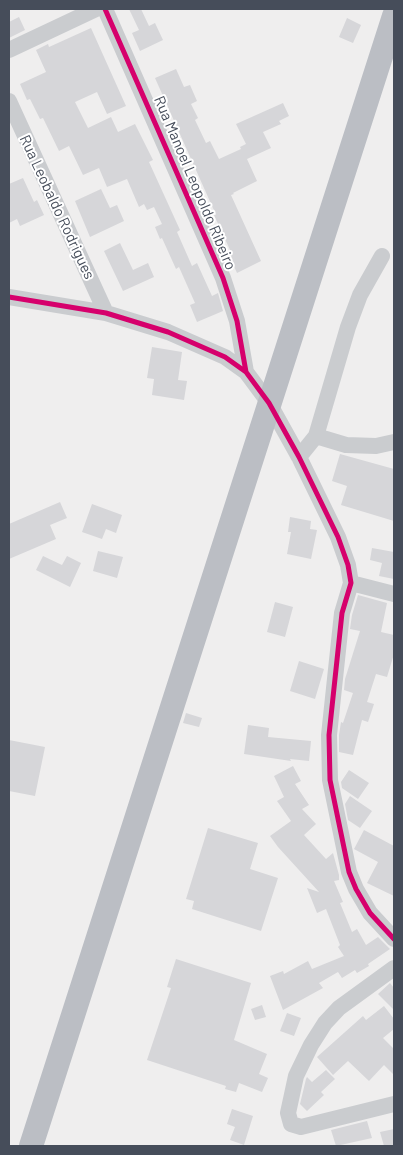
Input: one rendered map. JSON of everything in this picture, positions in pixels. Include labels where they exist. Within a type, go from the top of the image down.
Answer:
[{"type":"highway","points":[[31,1146],[394,16]]},
{"type":"street","points":[[9,50],[96,9]]},
{"type":"street","name":"Rua Manoel Leopoldo Ribeiro","points":[[105,9],[223,278],[237,321],[246,372]]},
{"type":"street","name":"Rua Leobaldo Rodrigues","points":[[9,100],[106,313]]},
{"type":"street","points":[[299,457],[316,436],[348,327],[360,295],[382,256]]},
{"type":"street","points":[[9,296],[106,313],[168,332],[225,358],[246,372],[269,403],[299,457],[338,537],[348,566],[351,583],[342,612],[330,725],[328,755],[330,780],[349,872],[356,889],[370,913],[394,940]]},
{"type":"street","points":[[316,436],[346,445],[376,446],[394,442]]},
{"type":"street","points":[[351,583],[394,594]]},
{"type":"street","points":[[394,968],[339,1008],[325,1023],[315,1037],[296,1076],[288,1113],[291,1124],[301,1127],[394,1104]]},
{"type":"building","points":[[129,9],[141,9],[149,26],[155,23],[163,40],[140,51],[132,33],[139,30]]},
{"type":"building","points":[[19,17],[25,30],[9,38],[9,22]]},
{"type":"building","points":[[347,18],[361,25],[353,43],[339,37]]},
{"type":"building","points":[[91,28],[126,106],[107,114],[97,92],[75,102],[88,128],[111,117],[118,132],[135,124],[153,160],[149,162],[180,230],[177,232],[192,266],[197,263],[212,296],[218,293],[223,311],[197,322],[190,305],[195,303],[179,267],[176,269],[155,227],[162,224],[154,207],[147,210],[144,204],[139,207],[127,179],[107,187],[99,168],[83,175],[69,146],[59,151],[43,118],[40,119],[30,99],[27,100],[20,84],[46,72],[36,50],[48,44],[49,47]]},
{"type":"building","points":[[176,69],[184,87],[190,85],[197,101],[191,104],[198,118],[195,120],[206,143],[210,141],[219,159],[241,149],[240,147],[246,144],[236,124],[283,103],[289,116],[279,121],[281,124],[263,132],[271,148],[247,159],[257,181],[231,195],[261,261],[237,273],[228,253],[231,252],[214,215],[216,215],[155,78]]},
{"type":"building","points":[[23,178],[34,202],[37,200],[44,215],[20,226],[17,219],[9,223],[9,184]]},
{"type":"building","points":[[101,189],[110,208],[117,205],[124,221],[90,237],[75,201]]},
{"type":"building","points":[[120,243],[133,270],[148,263],[154,277],[123,291],[104,251]]},
{"type":"building","points":[[152,347],[182,352],[178,380],[187,381],[184,400],[152,395],[154,379],[147,378]]},
{"type":"building","points":[[340,454],[394,469],[394,521],[341,505],[347,486],[332,481]]},
{"type":"building","points":[[60,502],[67,518],[50,525],[56,539],[9,559],[9,524]]},
{"type":"building","points":[[92,504],[122,515],[116,533],[106,529],[102,539],[82,532]]},
{"type":"building","points":[[290,517],[311,521],[310,529],[317,530],[311,559],[287,554],[291,532],[288,532]]},
{"type":"building","points":[[372,548],[394,552],[394,579],[379,576],[382,563],[370,560]]},
{"type":"building","points":[[98,551],[123,557],[117,578],[93,571]]},
{"type":"building","points":[[43,556],[62,565],[67,556],[81,563],[70,587],[36,570]]},
{"type":"building","points":[[358,595],[387,603],[381,632],[394,635],[394,654],[387,677],[376,674],[367,702],[374,704],[368,722],[362,720],[353,755],[339,752],[339,735],[341,722],[343,723],[353,693],[344,690],[345,679],[360,631],[350,629]]},
{"type":"building","points":[[275,602],[293,607],[285,637],[267,632]]},
{"type":"building","points":[[299,661],[324,669],[315,699],[290,691]]},
{"type":"building","points":[[186,713],[202,718],[199,727],[183,723]]},
{"type":"building","points":[[248,725],[269,728],[268,737],[311,741],[309,761],[290,759],[291,761],[244,754]]},
{"type":"building","points":[[9,740],[45,747],[35,796],[9,791]]},
{"type":"building","points":[[293,766],[301,781],[295,784],[309,805],[302,809],[316,824],[304,835],[326,859],[333,853],[339,875],[339,880],[334,881],[343,902],[340,903],[352,932],[357,929],[366,945],[378,937],[390,949],[357,973],[355,970],[342,978],[338,972],[319,983],[323,988],[283,1010],[270,976],[283,971],[284,974],[308,961],[312,969],[344,956],[338,947],[340,945],[326,909],[317,913],[307,888],[319,892],[270,836],[291,821],[277,801],[284,797],[274,776]]},
{"type":"building","points":[[349,770],[369,783],[358,799],[342,788],[341,782]]},
{"type":"building","points":[[350,796],[372,811],[360,828],[348,820],[345,804]]},
{"type":"building","points":[[208,828],[258,843],[250,869],[278,878],[261,931],[192,909],[194,901],[186,899]]},
{"type":"building","points":[[364,830],[394,846],[394,896],[367,883],[378,862],[354,849]]},
{"type":"building","points":[[176,959],[251,983],[234,1040],[267,1054],[259,1074],[268,1078],[262,1092],[239,1083],[236,1092],[225,1089],[226,1086],[147,1060],[171,988],[167,987]]},
{"type":"building","points":[[390,983],[394,988],[394,1010],[378,994]]},
{"type":"building","points":[[262,1005],[266,1017],[255,1020],[251,1009]]},
{"type":"building","points":[[384,1006],[394,1019],[394,1029],[383,1038],[394,1049],[394,1075],[384,1065],[369,1081],[348,1061],[333,1075],[317,1057],[363,1016],[366,1020]]},
{"type":"building","points":[[287,1013],[301,1018],[294,1036],[280,1031]]},
{"type":"building","points":[[326,1070],[335,1079],[321,1092],[324,1095],[307,1111],[300,1104],[306,1079],[307,1077],[312,1082]]},
{"type":"building","points":[[232,1109],[253,1116],[244,1145],[230,1140],[235,1127],[227,1124]]},
{"type":"building","points":[[367,1121],[372,1138],[336,1146],[331,1130]]},
{"type":"building","points":[[394,1129],[394,1146],[384,1146],[380,1132]]},
{"type":"cycle path","points":[[105,9],[223,278],[237,321],[246,372]]},
{"type":"cycle path","points":[[9,297],[106,313],[168,332],[225,357],[246,372],[269,403],[299,457],[338,537],[348,565],[351,583],[342,613],[329,735],[330,780],[349,872],[356,889],[370,913],[394,939]]}]
